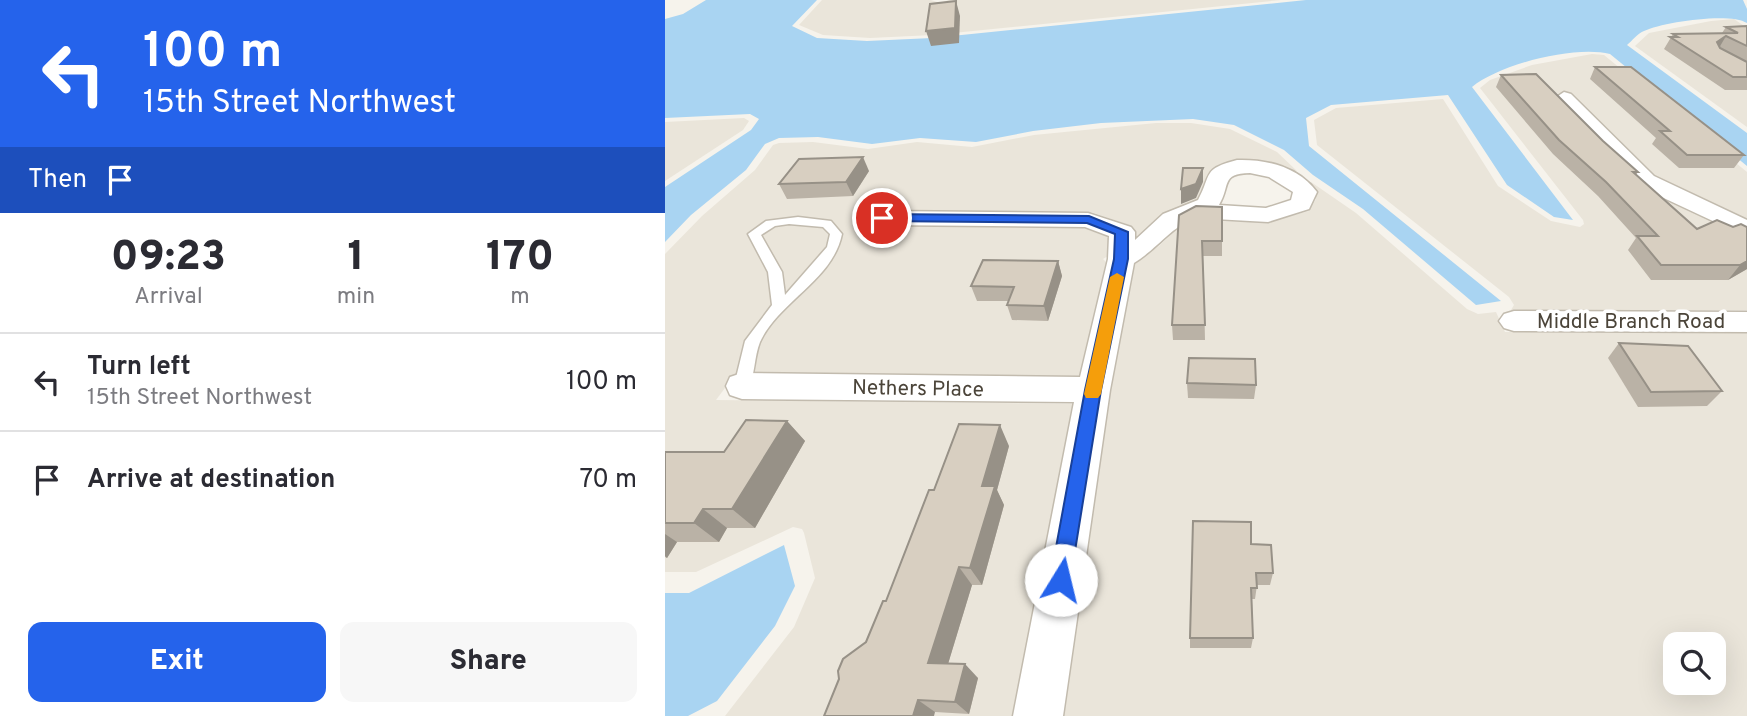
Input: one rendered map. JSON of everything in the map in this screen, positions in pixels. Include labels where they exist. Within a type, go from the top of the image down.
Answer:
[{"type":"street","points":[[1565,98],[1646,181],[1747,229]]},
{"type":"street","points":[[1121,259],[1149,242],[1173,218],[1198,211],[1268,215],[1290,210],[1301,204],[1305,198],[1301,185],[1292,177],[1256,167],[1232,167],[1219,176],[1210,202],[1198,211]]},
{"type":"street","points":[[882,218],[1089,220],[1122,232],[1121,259],[1093,390],[1038,716]]},
{"type":"street","name":"Middle Branch Road","points":[[1514,321],[1747,322]]},
{"type":"street","name":"Nethers Place","points":[[742,386],[1093,390]]},
{"type":"lane","points":[[742,386],[753,341],[779,306],[793,296],[832,248],[836,234],[827,224],[787,220],[761,227],[754,234],[775,272],[779,306]]},
{"type":"shaded area","points":[[822,0],[931,0],[940,3],[949,0],[1281,0],[933,35],[870,38],[823,35],[799,25]]},
{"type":"shaded area","points":[[1734,19],[1747,28],[1747,127],[1635,46],[1649,33]]},
{"type":"shaded area","points":[[1592,54],[1604,55],[1747,172],[1747,222],[1655,179],[1569,93],[1552,94],[1635,181],[1747,236],[1747,310],[1511,310],[1514,305],[1509,297],[1317,145],[1314,120],[1336,108],[1443,99],[1498,186],[1551,221],[1580,227],[1584,224],[1583,220],[1480,88],[1490,80],[1532,65]]},
{"type":"shaded area","points":[[744,118],[749,121],[743,130],[665,181],[665,122]]},
{"type":"shaded area","points":[[1156,123],[1191,123],[1230,129],[1277,152],[1297,171],[1256,161],[1223,163],[1208,174],[1199,199],[1163,214],[1134,240],[1134,231],[1129,225],[1091,212],[876,210],[865,225],[1083,228],[1109,237],[1108,256],[1103,259],[1107,263],[1080,376],[737,372],[716,400],[1074,404],[1014,716],[725,716],[794,627],[815,578],[804,533],[802,529],[793,527],[696,572],[665,572],[665,254],[702,216],[755,170],[773,145],[779,143],[813,142],[868,149],[917,142],[972,147],[1034,135]]},
{"type":"shaded area","points":[[1311,182],[1356,213],[1467,309],[1478,314],[1496,312],[1505,332],[1747,333],[1747,716],[1063,716],[1109,390],[1133,263],[1159,246],[1182,224],[1207,221],[1269,222],[1309,211],[1316,199]]},
{"type":"water","points":[[706,0],[817,0],[792,26],[817,38],[867,41],[932,38],[1306,0],[1743,0],[1747,9],[1747,23],[1726,18],[1680,22],[1644,31],[1627,45],[1747,133],[1747,166],[1610,54],[1578,52],[1519,64],[1472,87],[1573,220],[1554,217],[1507,185],[1448,95],[1331,105],[1306,118],[1309,146],[1501,301],[1476,305],[1363,209],[1313,175],[1284,150],[1234,125],[1193,119],[1101,123],[1033,131],[976,142],[920,138],[872,144],[818,137],[779,138],[765,144],[746,170],[691,215],[665,242],[665,187],[751,130],[759,119],[750,114],[665,118],[665,19],[683,14]]},
{"type":"water","points":[[784,545],[795,586],[775,626],[717,701],[688,716],[665,716],[665,593],[689,593]]},
{"type":"building","points":[[956,1],[955,28],[926,31],[930,4]]},
{"type":"building","points":[[1747,26],[1747,46],[1726,36],[1717,42],[1720,48],[1747,62],[1747,77],[1733,77],[1670,37],[1678,37],[1673,34],[1738,33],[1726,27]]},
{"type":"building","points":[[1595,67],[1631,67],[1744,155],[1687,155],[1660,131],[1670,131]]},
{"type":"building","points":[[1536,74],[1638,172],[1633,172],[1697,229],[1717,220],[1733,227],[1741,224],[1747,227],[1747,261],[1740,265],[1661,265],[1637,236],[1658,236],[1606,182],[1559,140],[1501,75]]},
{"type":"building","points":[[863,157],[846,182],[779,184],[799,159]]},
{"type":"building","points":[[1183,168],[1203,168],[1196,184],[1181,189]]},
{"type":"building","points":[[1196,206],[1222,207],[1222,241],[1202,241],[1205,325],[1172,325],[1179,215]]},
{"type":"building","points":[[983,260],[1058,261],[1044,306],[1007,305],[1014,287],[971,286]]},
{"type":"building","points":[[1619,343],[1688,346],[1722,391],[1651,392]]},
{"type":"building","points":[[1189,358],[1255,359],[1256,385],[1187,383]]},
{"type":"building","points":[[746,420],[787,421],[732,509],[703,509],[694,523],[665,523],[665,452],[724,452]]},
{"type":"building","points":[[959,424],[1000,425],[982,486],[995,486],[970,568],[959,567],[928,663],[965,664],[955,702],[918,700],[913,716],[824,716],[839,679],[838,671],[843,659],[866,642],[883,601],[886,601],[929,490],[934,490]]},
{"type":"building","points":[[1193,521],[1251,522],[1251,544],[1271,545],[1273,573],[1256,573],[1257,588],[1251,588],[1253,638],[1190,638]]},
{"type":"slow traffic","points":[[1092,394],[1117,277]]},
{"type":"route","points":[[882,218],[1089,220],[1122,232],[1121,259],[1093,390],[1061,580]]}]
